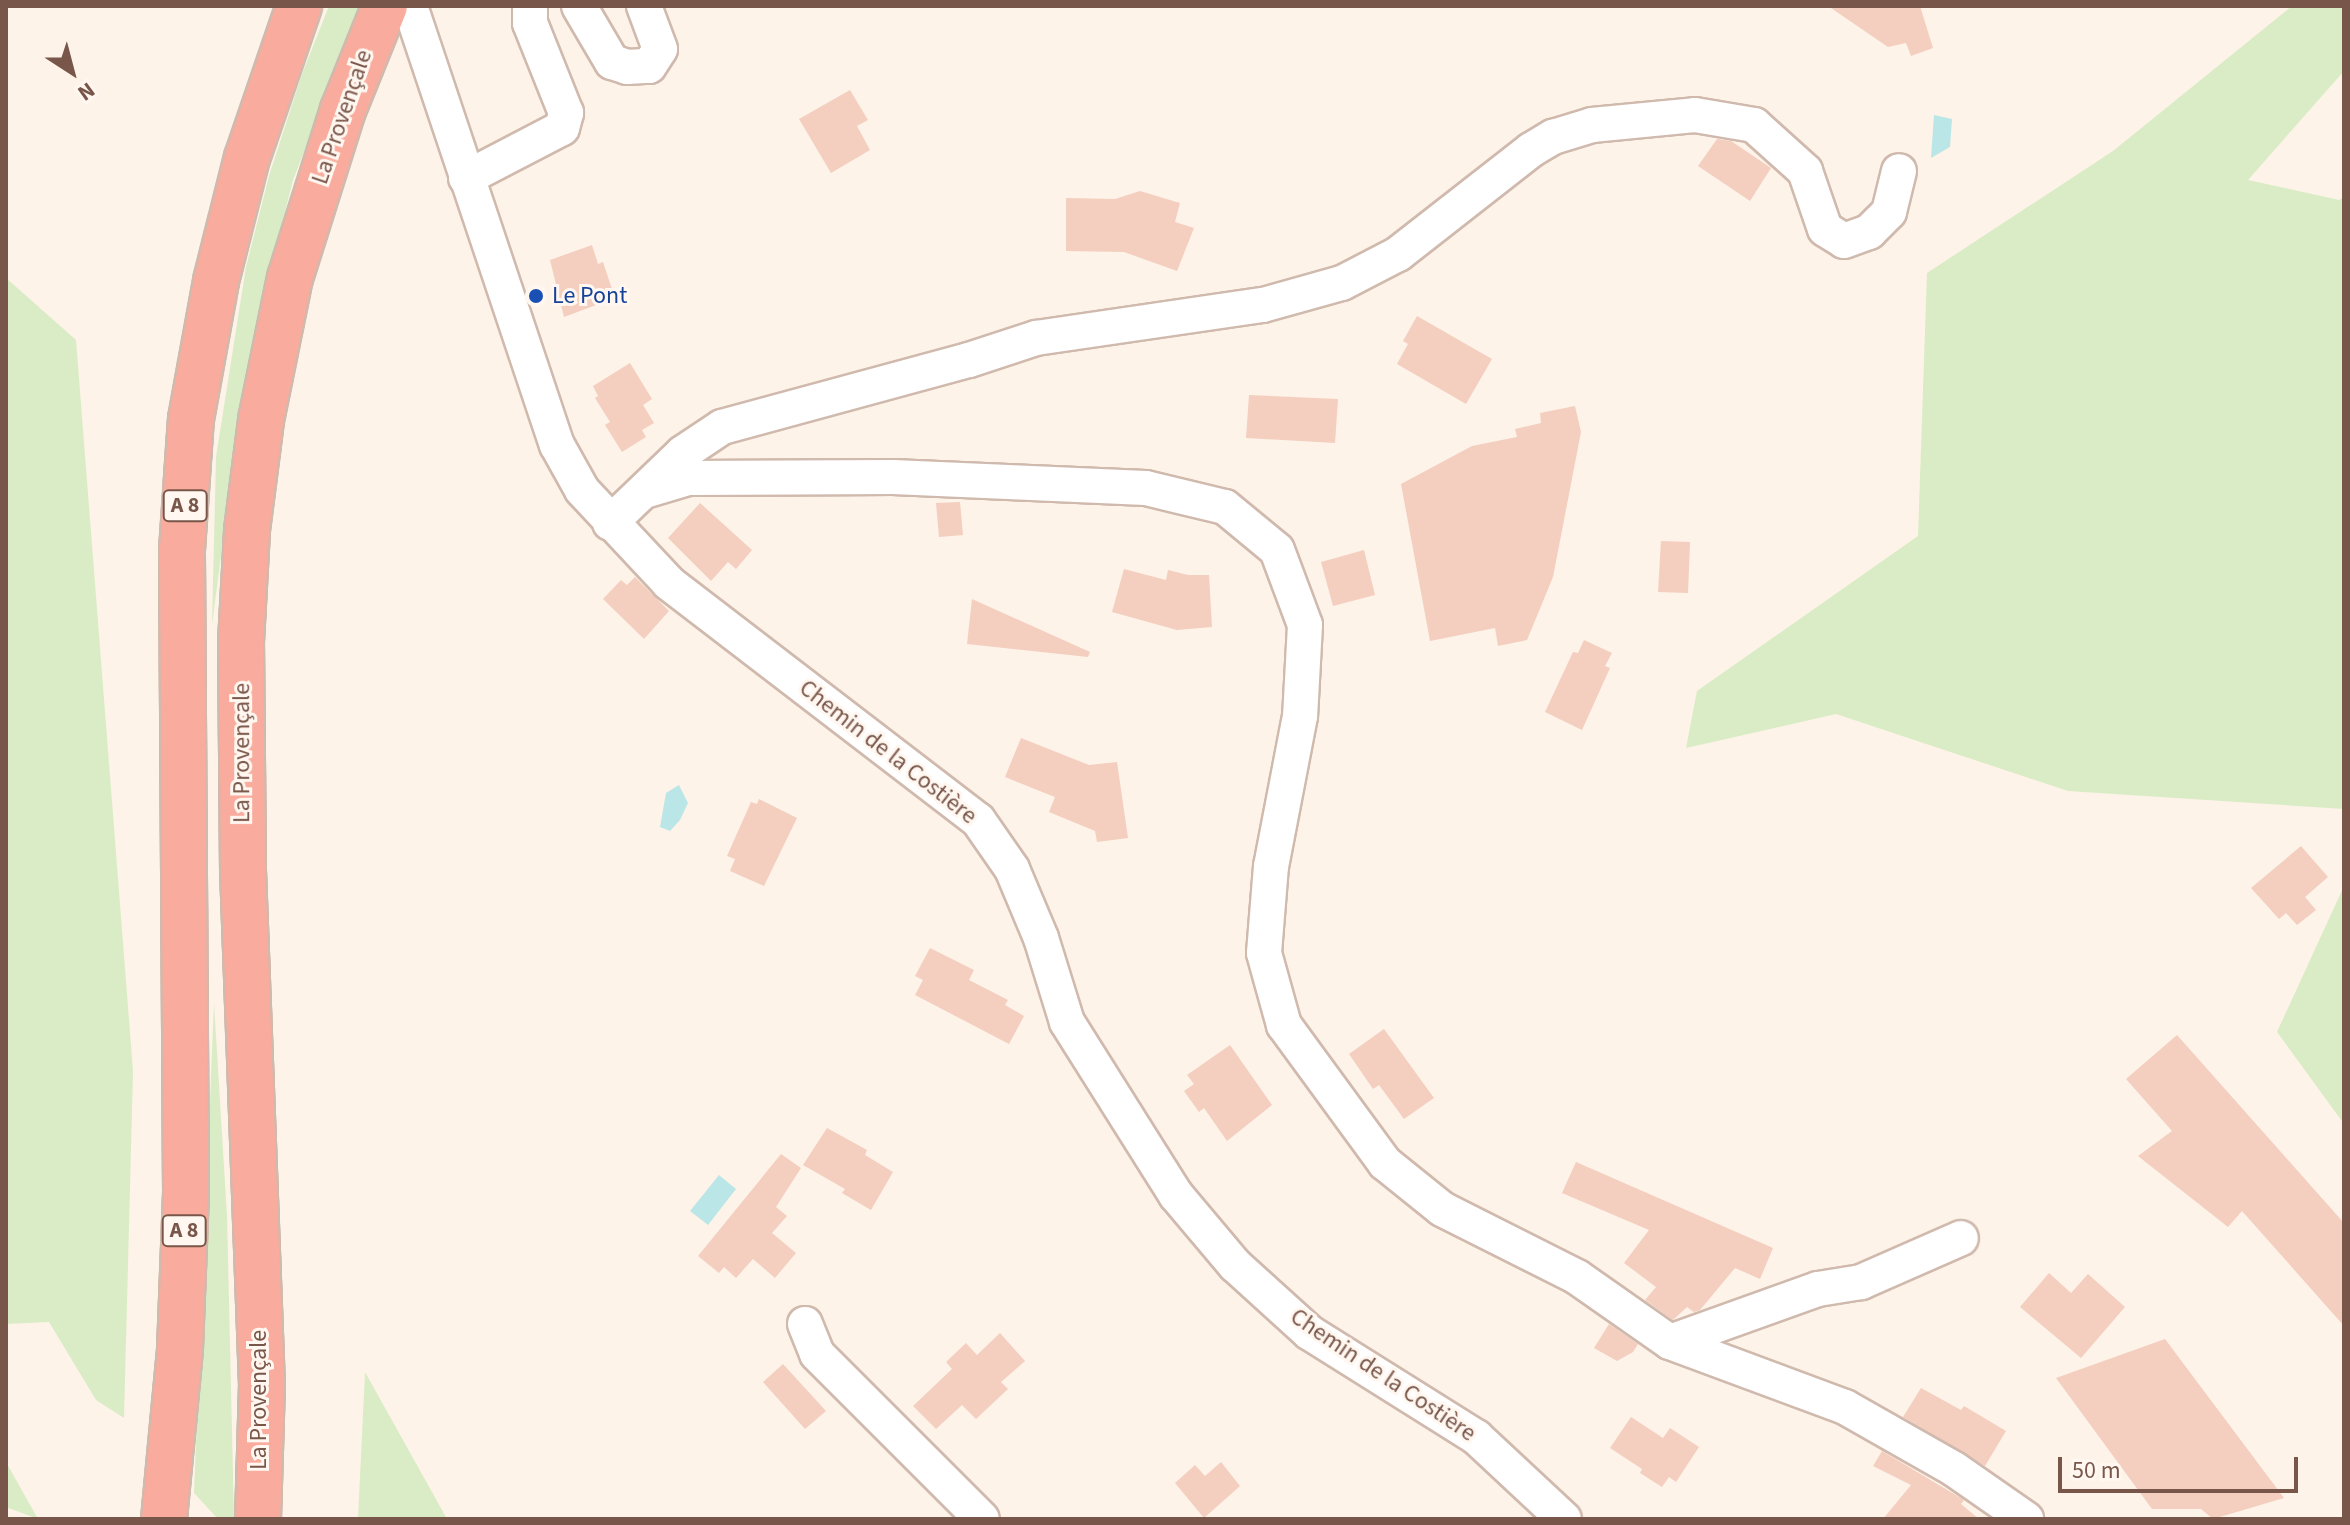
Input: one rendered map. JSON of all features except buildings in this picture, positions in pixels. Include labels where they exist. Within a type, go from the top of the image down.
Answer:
[{"type":"highway","name":"A 8","points":[[164,1519],[180,1349],[186,1191],[182,550],[191,419],[216,281],[247,158],[279,56],[299,6]]},
{"type":"highway","name":"La Provençale","points":[[258,1519],[262,1386],[243,870],[241,642],[247,530],[261,420],[290,278],[343,110],[385,6]]},
{"type":"street","name":"Chemin de la Costière","points":[[410,6],[557,445],[582,490],[669,583],[978,820],[1012,869],[1041,938],[1067,1022],[1176,1195],[1235,1265],[1310,1333],[1476,1437],[1564,1519]]},
{"type":"street","points":[[463,167],[562,128],[566,113],[530,23],[530,6]]},
{"type":"street","points":[[579,6],[612,62],[627,67],[649,66],[660,49],[644,6]]},
{"type":"street","points":[[610,523],[648,490],[683,453],[722,427],[969,360],[1036,338],[1263,305],[1342,283],[1398,254],[1531,150],[1553,137],[1592,125],[1695,115],[1754,125],[1805,171],[1825,229],[1844,241],[1869,232],[1889,212],[1899,171]]},
{"type":"street","points":[[648,490],[688,478],[877,477],[1146,488],[1225,507],[1277,550],[1305,625],[1300,716],[1271,866],[1264,953],[1284,1025],[1385,1163],[1442,1209],[1577,1277],[1670,1342],[1845,1407],[1954,1469],[2026,1519]]},
{"type":"street","points":[[1670,1342],[1818,1289],[1861,1282],[1961,1238]]},
{"type":"street","points":[[805,1324],[817,1354],[982,1519]]},
{"type":"green space","points":[[329,6],[361,6],[293,180],[265,291],[241,402],[212,625],[216,457],[246,267],[269,176],[302,74]]},
{"type":"green space","points":[[2292,6],[2344,6],[2344,71],[2248,180],[2339,200],[2344,197],[2344,809],[2068,791],[1836,714],[1686,748],[1697,691],[1918,536],[1927,273],[2113,151]]},
{"type":"green space","points":[[6,278],[76,340],[133,1071],[124,1418],[96,1400],[49,1322],[6,1324]]},
{"type":"green space","points":[[2344,886],[2344,1124],[2277,1032]]},
{"type":"green space","points":[[214,1003],[227,1216],[234,1519],[218,1519],[194,1493]]},
{"type":"green space","points":[[365,1372],[447,1519],[358,1519]]},
{"type":"green space","points":[[6,1462],[38,1519],[6,1507]]},
{"type":"water","points":[[1934,115],[1952,119],[1950,147],[1931,158]]},
{"type":"water","points":[[679,785],[688,803],[680,820],[670,831],[660,827],[666,793]]},
{"type":"water","points":[[719,1175],[736,1189],[708,1225],[690,1211]]},
{"type":"place","name":"Le Pont","points":[[536,296]]}]
